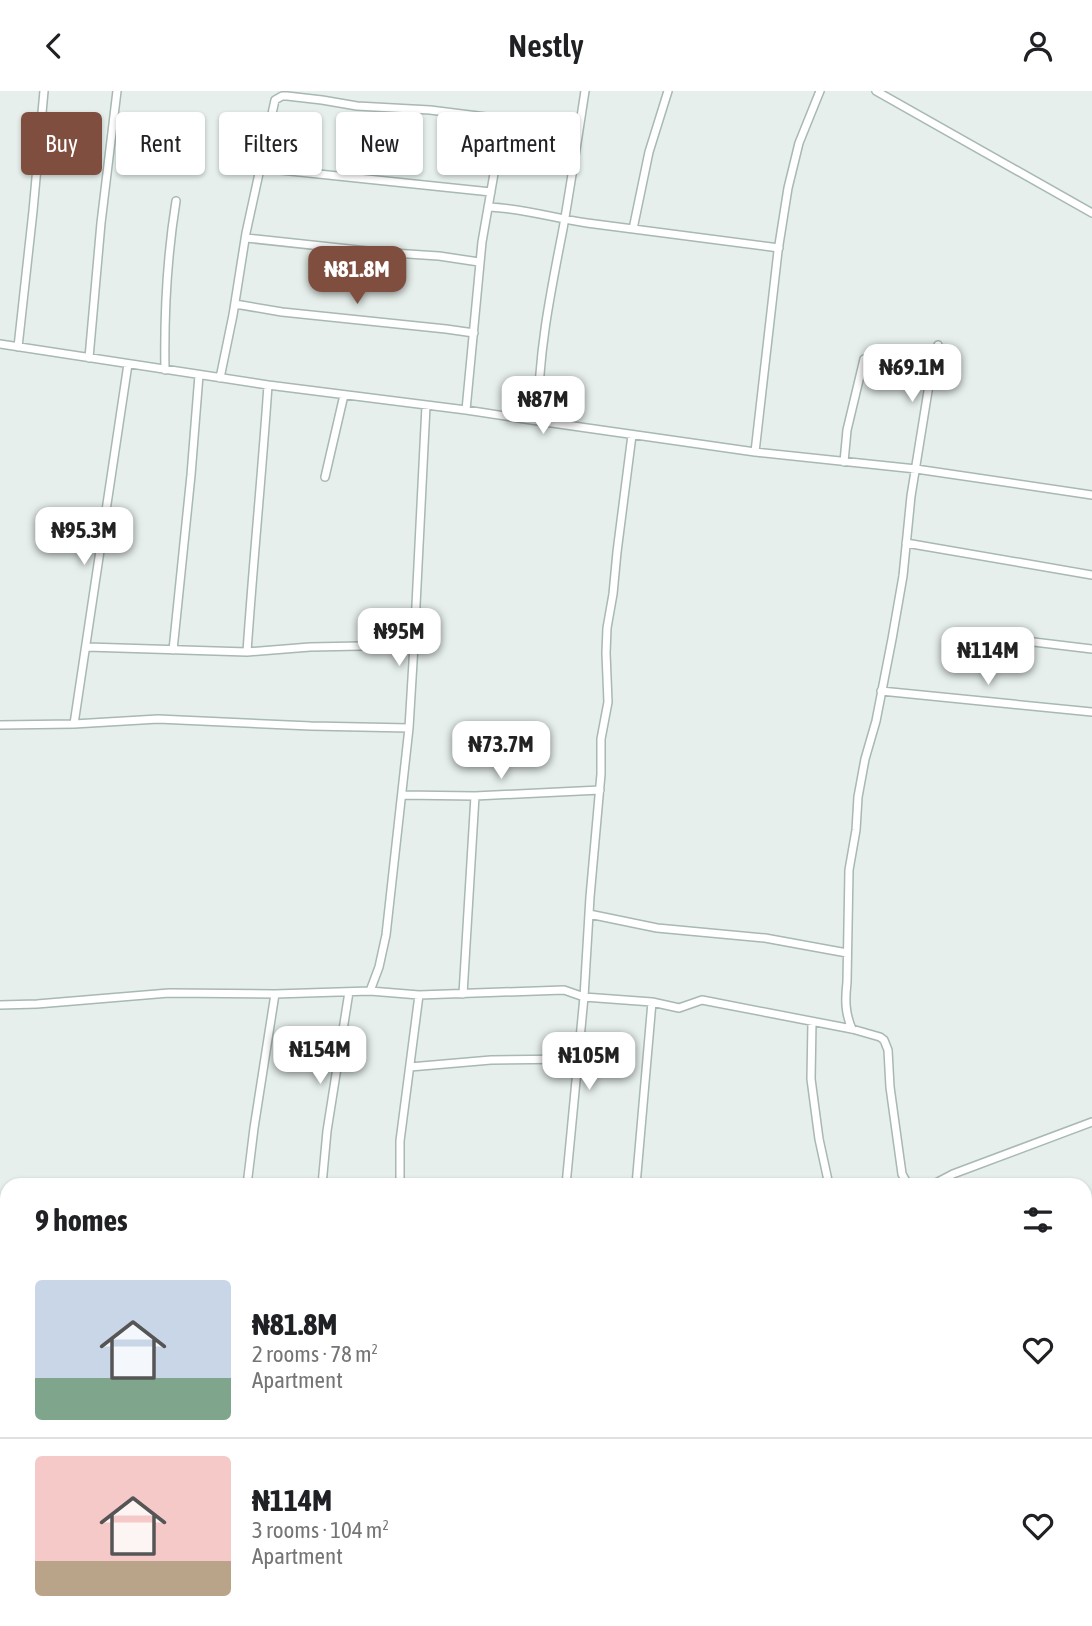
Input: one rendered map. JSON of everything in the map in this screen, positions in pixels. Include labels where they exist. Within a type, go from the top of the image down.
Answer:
[{"type":"street","points":[[18,347],[44,91]]},
{"type":"street","points":[[89,358],[101,223],[117,91]]},
{"type":"street","points":[[538,421],[538,383],[544,333],[585,91]]},
{"type":"street","points":[[633,229],[649,152],[668,91]]},
{"type":"street","points":[[755,452],[788,188],[799,143],[820,91]]},
{"type":"street","points":[[876,91],[1092,213]]},
{"type":"street","points":[[272,112],[275,100],[282,96],[357,106],[430,110],[494,118],[501,123],[479,262],[466,410]]},
{"type":"street","points":[[322,174],[491,192]]},
{"type":"street","points":[[220,378],[259,175]]},
{"type":"street","points":[[166,370],[165,296],[176,201]]},
{"type":"street","points":[[488,207],[537,212],[564,220],[779,248]]},
{"type":"street","points":[[246,238],[479,262]]},
{"type":"street","points":[[235,304],[321,317],[474,333]]},
{"type":"street","points":[[0,344],[268,385],[466,410],[755,452],[916,469],[1092,495]]},
{"type":"street","points":[[852,1029],[845,1008],[849,870],[858,797],[897,614],[916,469],[938,345]]},
{"type":"street","points":[[844,462],[847,430],[864,359]]},
{"type":"street","points":[[74,724],[128,364]]},
{"type":"street","points":[[173,650],[199,375]]},
{"type":"street","points":[[247,652],[268,385]]},
{"type":"street","points":[[325,477],[344,395]]},
{"type":"street","points":[[370,991],[386,935],[409,728],[426,406]]},
{"type":"street","points":[[567,1178],[584,997],[600,790],[601,739],[608,702],[607,628],[632,435]]},
{"type":"street","points":[[906,543],[1092,575]]},
{"type":"street","points":[[1017,640],[1092,649]]},
{"type":"street","points":[[87,647],[247,652],[310,647],[414,645]]},
{"type":"street","points":[[881,691],[1092,712]]},
{"type":"street","points":[[0,725],[158,719],[409,728]]},
{"type":"street","points":[[402,795],[475,796],[600,790]]},
{"type":"street","points":[[463,994],[475,796]]},
{"type":"street","points":[[589,914],[657,928],[765,938],[847,953]]},
{"type":"street","points":[[0,1005],[169,993],[370,991],[419,995],[564,990],[584,997],[652,1002],[679,1008],[702,1000],[852,1029],[880,1037],[888,1050],[890,1087],[904,1178]]},
{"type":"street","points":[[323,1178],[327,1131],[349,992]]},
{"type":"street","points":[[248,1178],[275,994]]},
{"type":"street","points":[[400,1178],[400,1141],[419,995]]},
{"type":"street","points":[[637,1178],[652,1002]]},
{"type":"street","points":[[812,1022],[811,1079],[826,1178]]},
{"type":"street","points":[[410,1067],[491,1060],[578,1059]]},
{"type":"street","points":[[945,1178],[1092,1122]]}]
